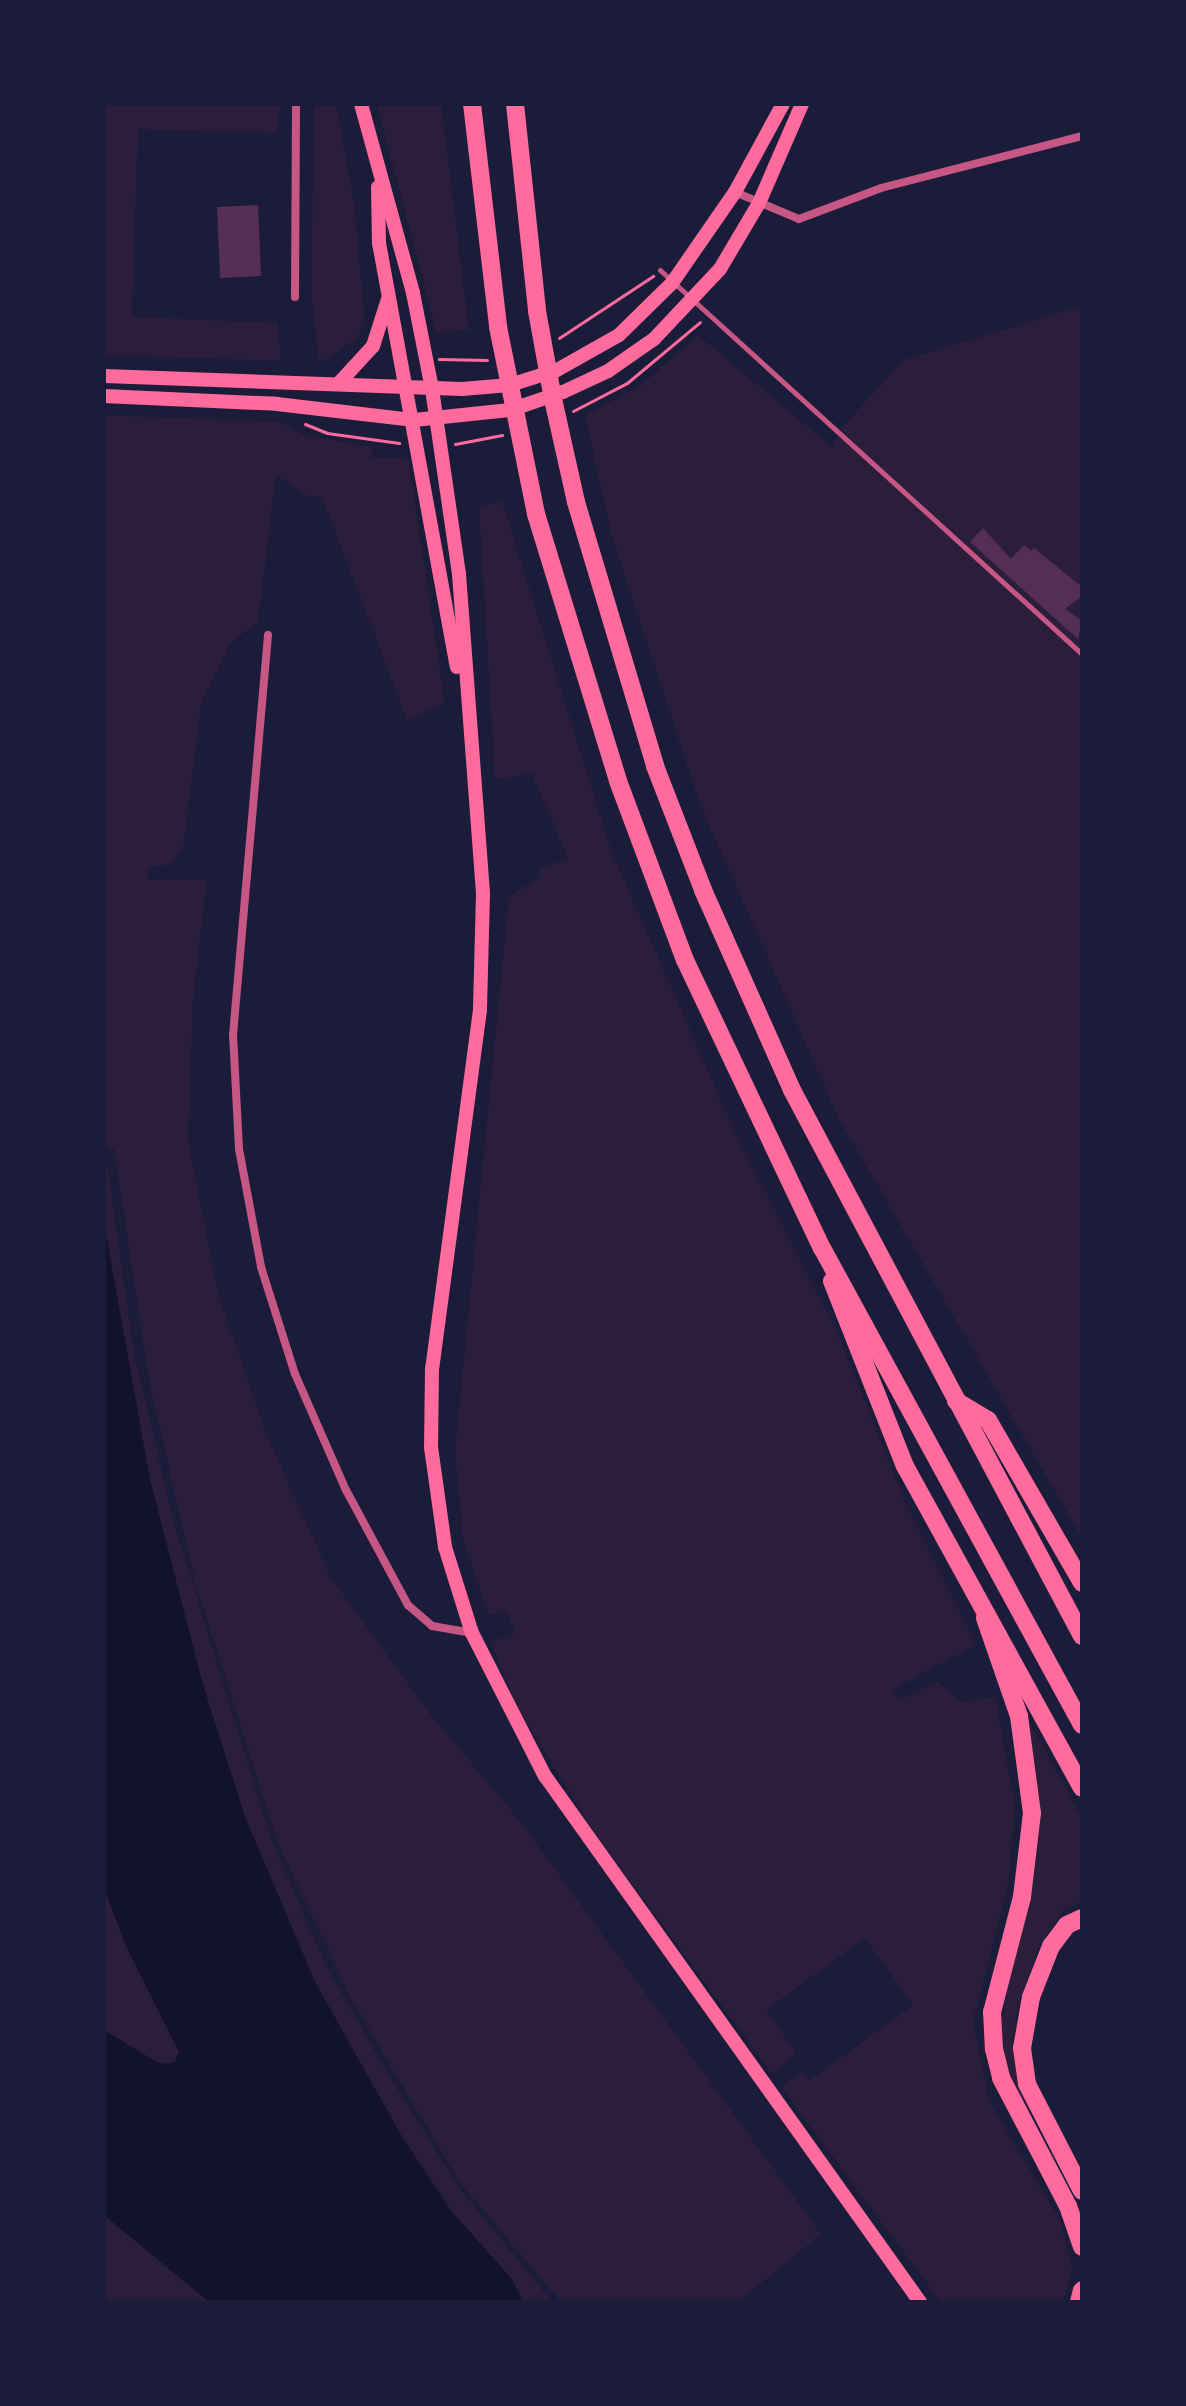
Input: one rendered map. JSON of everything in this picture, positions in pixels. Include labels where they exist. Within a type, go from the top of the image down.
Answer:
[{"type":"highway","points":[[472,104],[498,327],[536,514],[613,766],[685,960],[822,1248],[1082,1725]]},
{"type":"highway","points":[[515,104],[537,311],[576,502],[626,682],[703,890],[792,1090],[1082,1636]]},
{"type":"highway","points":[[822,1248],[848,1332],[905,1466],[985,1618],[1082,1788]]},
{"type":"highway","points":[[956,1401],[988,1420],[1082,1583]]},
{"type":"highway","points":[[985,1618],[1022,1730],[1032,1813],[1022,1897],[992,2012],[994,2049],[1001,2078],[1068,2206],[1082,2247]]},
{"type":"highway","points":[[1082,1918],[1067,1925],[1051,1946],[1031,1997],[1022,2048],[1027,2084],[1082,2191]]},
{"type":"highway","points":[[1079,2302],[1082,2290]]},
{"type":"main road","points":[[361,104],[378,178],[399,235],[432,389],[459,574],[483,894],[480,1010],[438,1300],[431,1447],[445,1547],[472,1633],[506,1709],[585,1838],[920,2302]]},
{"type":"main road","points":[[104,376],[432,389],[510,385],[557,370],[619,335],[672,283],[735,192],[783,104]]},
{"type":"main road","points":[[104,396],[221,400],[414,420],[510,410],[563,392],[608,371],[654,339],[720,269],[759,203],[802,104]]},
{"type":"main road","points":[[378,178],[379,243],[409,389],[436,569],[467,711]]},
{"type":"main road","points":[[339,383],[373,346],[389,295]]},
{"type":"street","points":[[295,297],[296,104]]},
{"type":"street","points":[[735,192],[799,219],[881,188],[1082,136]]},
{"type":"street","points":[[268,635],[233,1034],[239,1149],[261,1267],[308,1403],[346,1490],[408,1605],[432,1626],[472,1633]]},
{"type":"lane","points":[[660,270],[1082,654]]},
{"type":"path","points":[[301,423],[327,433],[386,442]]},
{"type":"shaded area","points":[[104,104],[280,104],[276,133],[138,129],[132,317],[278,323],[281,361],[104,355]]},
{"type":"shaded area","points":[[314,104],[336,104],[354,202],[365,322],[357,339],[319,364],[311,293]]},
{"type":"shaded area","points":[[377,104],[441,104],[469,330],[437,333]]},
{"type":"shaded area","points":[[1082,306],[1082,1538],[838,1117],[700,804],[611,534],[585,416],[644,383],[698,335],[832,447],[842,427],[904,360]]},
{"type":"shaded area","points":[[104,415],[281,422],[304,435],[372,447],[372,458],[408,457],[445,704],[407,720],[322,497],[305,495],[276,475],[258,621],[230,644],[202,700],[183,847],[170,865],[149,866],[147,880],[207,879],[193,1000],[188,1142],[218,1293],[265,1431],[331,1578],[431,1715],[520,1821],[821,2234],[738,2302],[561,2302],[461,2184],[353,2002],[279,1846],[195,1582],[149,1380],[114,1148],[105,1148],[135,1358],[176,1530],[270,1836],[326,1966],[382,2064],[458,2186],[552,2302],[522,2301],[512,2279],[451,2211],[401,2135],[315,1982],[245,1817],[203,1685],[150,1480],[104,1223]]},
{"type":"shaded area","points":[[502,501],[611,850],[732,1126],[838,1334],[905,1502],[977,1645],[891,1690],[899,1700],[938,1682],[961,1702],[995,1697],[1015,1806],[1008,1883],[973,2021],[989,2101],[1060,2220],[1072,2270],[1063,2302],[941,2302],[781,2087],[802,2072],[809,2081],[913,2005],[865,1938],[766,2010],[796,2053],[773,2075],[596,1835],[516,1705],[491,1642],[516,1633],[506,1610],[488,1615],[463,1539],[455,1450],[509,896],[539,878],[541,869],[568,858],[532,774],[495,779],[479,506]]},
{"type":"shaded area","points":[[104,1223],[150,1480],[203,1685],[245,1817],[315,1982],[401,2135],[451,2211],[512,2279],[523,2302],[209,2302],[104,2215],[104,2030],[160,2064],[175,2063],[179,2052],[124,1942],[104,1886]]},
{"type":"shaded area","points":[[1030,1723],[1082,1819],[1082,1902],[1066,1907],[1040,1945],[1018,2006],[1012,2048],[1034,2123],[1006,2068],[1000,2030],[1039,1803]]},
{"type":"shaded area","points":[[104,1886],[124,1942],[179,2052],[170,2065],[149,2059],[104,2030]]},
{"type":"shaded area","points":[[104,2215],[164,2263],[209,2302],[104,2302]]},
{"type":"building","points":[[258,205],[261,276],[220,278],[217,207]]},
{"type":"building","points":[[983,528],[1011,559],[1024,545],[1031,551],[1034,548],[1082,587],[1082,596],[1065,609],[1082,621],[1078,639],[970,542]]}]
